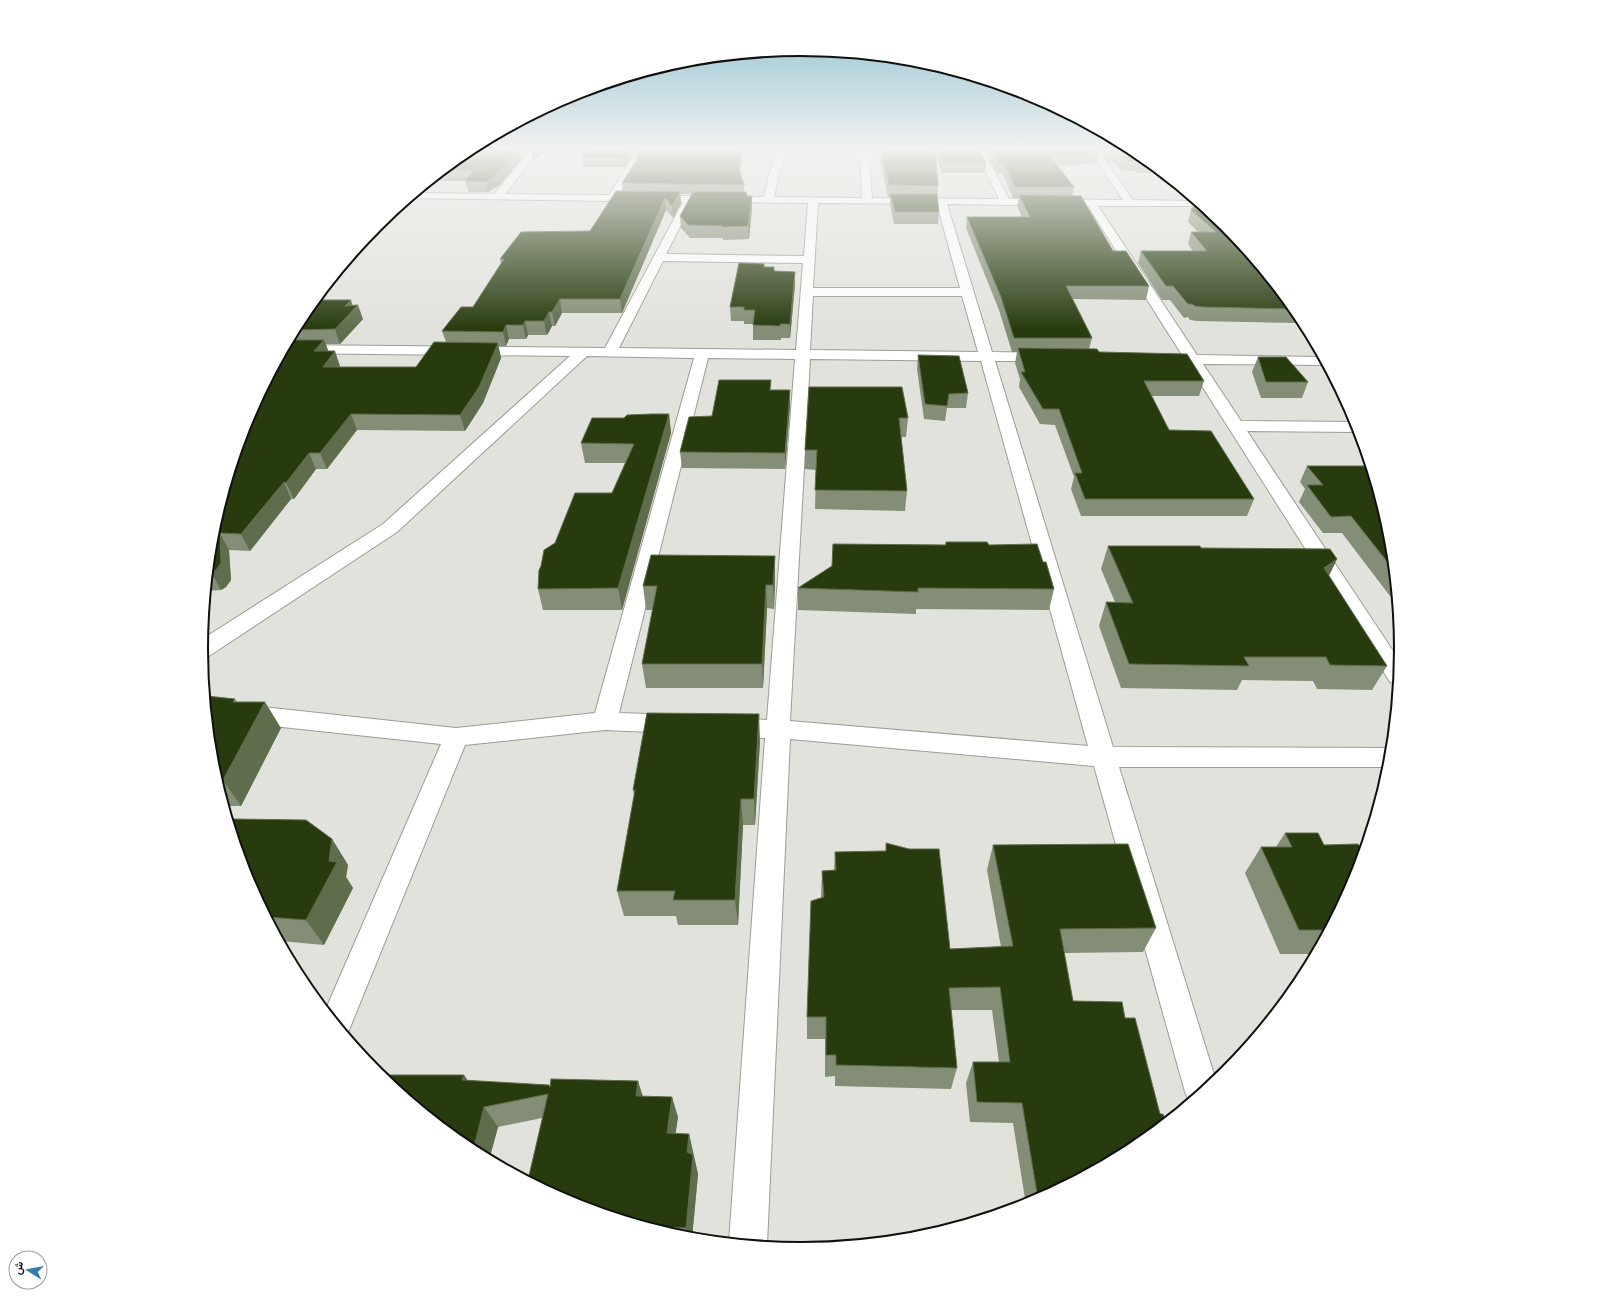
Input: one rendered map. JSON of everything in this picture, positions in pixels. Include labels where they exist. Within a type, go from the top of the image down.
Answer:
[{"type":"street","points":[[610,352],[684,209]]},
{"type":"street","points":[[748,1240],[801,355],[812,209]]},
{"type":"street","points":[[943,209],[1200,1086]]},
{"type":"street","points":[[1095,209],[1393,668]]},
{"type":"street","points":[[659,257],[809,260]]},
{"type":"street","points":[[807,292],[968,292]]},
{"type":"street","points":[[289,349],[1058,358]]},
{"type":"street","points":[[208,646],[390,528],[582,353]]},
{"type":"street","points":[[605,721],[702,353]]},
{"type":"street","points":[[1145,359],[1318,361]]},
{"type":"street","points":[[1236,426],[1350,427]]},
{"type":"street","points":[[222,711],[456,737],[605,721],[778,729],[1104,757],[1383,757]]},
{"type":"street","points":[[338,1019],[456,737]]},
{"type":"building","points":[[605,209],[660,209],[620,299],[560,299],[552,312],[549,312],[544,321],[525,321],[523,325],[506,325],[503,332],[442,331],[461,307],[473,307],[504,259],[500,259],[521,232],[590,231]]},
{"type":"building","points":[[684,209],[750,209],[748,226],[722,227],[688,225],[680,216]]},
{"type":"building","points":[[894,209],[939,209],[939,212],[895,212]]},
{"type":"building","points":[[1026,209],[1088,209],[1113,251],[1126,251],[1149,286],[1066,286],[1092,338],[1014,338],[1001,297],[967,217],[1030,217]]},
{"type":"building","points":[[1197,209],[1220,230],[1246,258],[1286,309],[1195,306],[1188,304],[1173,286],[1166,286],[1141,251],[1207,251],[1191,232],[1216,232],[1191,210]]},
{"type":"building","points":[[739,263],[764,264],[764,267],[774,267],[774,271],[795,272],[790,324],[780,324],[780,326],[753,325],[755,310],[744,310],[744,307],[730,307]]},
{"type":"building","points":[[321,300],[351,300],[345,306],[358,305],[335,329],[301,330]]},
{"type":"building","points":[[294,340],[324,340],[314,351],[335,351],[323,367],[416,367],[434,342],[498,343],[479,387],[460,415],[351,414],[320,453],[309,453],[286,483],[284,482],[241,534],[220,533],[221,563],[216,570],[213,571],[219,533],[239,458],[269,387]]},
{"type":"building","points":[[1018,348],[1097,349],[1099,352],[1187,354],[1204,381],[1144,381],[1169,430],[1211,431],[1254,499],[1085,499],[1075,473],[1082,473],[1059,409],[1043,409],[1021,372],[1025,372]]},
{"type":"building","points":[[918,355],[959,356],[968,393],[949,394],[947,406],[925,404]]},
{"type":"building","points":[[1258,357],[1286,357],[1308,382],[1266,382]]},
{"type":"building","points":[[719,380],[771,380],[770,390],[790,390],[785,453],[680,452],[689,417],[712,416]]},
{"type":"building","points":[[809,387],[902,387],[908,418],[899,418],[907,491],[815,490],[817,450],[805,450]]},
{"type":"building","points":[[669,414],[618,588],[538,589],[539,570],[544,550],[555,543],[575,493],[612,493],[634,444],[581,443],[592,418],[624,418],[627,415]]},
{"type":"building","points":[[1307,466],[1364,466],[1382,533],[1386,560],[1351,516],[1331,517],[1307,485],[1323,485]]},
{"type":"building","points":[[946,542],[987,542],[989,545],[1037,544],[1043,562],[1046,562],[1054,589],[918,588],[918,592],[798,588],[832,566],[833,544],[946,545]]},
{"type":"building","points":[[1108,546],[1200,546],[1201,548],[1330,549],[1337,559],[1324,568],[1387,666],[1330,665],[1326,657],[1244,657],[1249,666],[1129,664],[1106,602],[1133,603]]},
{"type":"building","points":[[651,555],[775,556],[773,585],[766,585],[762,664],[642,664],[657,586],[643,586]]},
{"type":"building","points":[[210,696],[235,699],[233,702],[265,702],[223,780],[219,765]]},
{"type":"building","points":[[647,713],[759,714],[754,799],[741,799],[735,900],[673,900],[675,891],[617,891]]},
{"type":"building","points":[[233,819],[306,820],[332,839],[329,861],[337,862],[306,920],[272,917],[253,876],[239,840]]},
{"type":"building","points":[[1285,833],[1318,833],[1324,845],[1358,844],[1360,846],[1348,876],[1322,930],[1299,930],[1261,847],[1292,847]]},
{"type":"building","points":[[886,843],[909,849],[939,849],[950,949],[1013,946],[993,845],[1128,844],[1156,928],[1060,929],[1073,1001],[1122,1002],[1125,1018],[1135,1018],[1160,1114],[1163,1114],[1164,1117],[1130,1142],[1097,1163],[1037,1193],[1022,1103],[977,1102],[973,1062],[1010,1062],[1000,987],[949,988],[957,1068],[836,1065],[836,1055],[826,1055],[826,1017],[807,1017],[811,901],[824,897],[822,871],[836,870],[835,852],[886,851]]},
{"type":"building","points":[[389,1075],[464,1075],[462,1080],[549,1085],[550,1087],[551,1079],[638,1081],[636,1096],[672,1097],[667,1133],[689,1134],[687,1152],[693,1155],[686,1228],[671,1228],[610,1211],[574,1197],[529,1176],[548,1094],[484,1107],[475,1144],[410,1095]]}]
